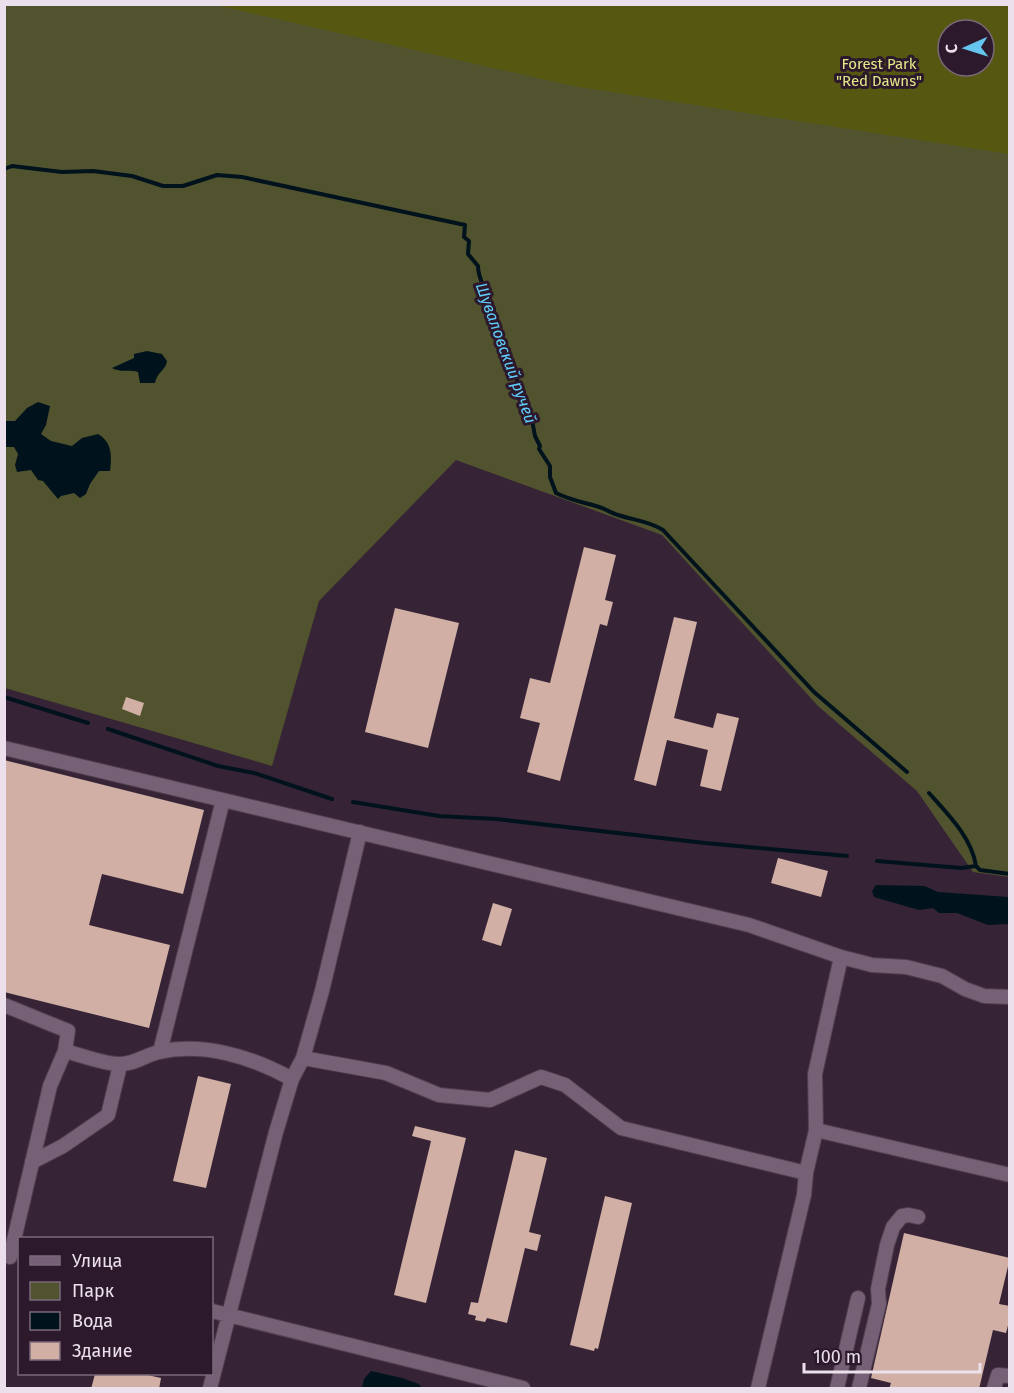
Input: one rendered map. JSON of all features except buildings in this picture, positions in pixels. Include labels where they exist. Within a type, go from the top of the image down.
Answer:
[{"type":"lane","points":[[4,748],[749,926],[841,957],[872,965],[906,967],[942,976],[965,989],[984,996],[1010,997]]},
{"type":"lane","points":[[160,1052],[223,800]]},
{"type":"lane","points":[[210,1389],[292,1079],[303,1058],[322,991],[360,832]]},
{"type":"lane","points":[[758,1389],[804,1195],[806,1173],[816,1130],[815,1074],[841,957]]},
{"type":"lane","points":[[4,1005],[68,1031],[65,1051],[50,1086],[11,1258]]},
{"type":"lane","points":[[65,1051],[120,1065],[160,1052],[197,1049],[243,1057],[269,1066],[292,1079]]},
{"type":"lane","points":[[303,1058],[386,1073],[439,1095],[490,1100],[542,1077],[565,1085],[621,1128],[806,1173]]},
{"type":"lane","points":[[32,1162],[63,1146],[108,1115],[120,1065]]},
{"type":"lane","points":[[816,1130],[1010,1175]]},
{"type":"lane","points":[[859,1389],[879,1304],[878,1289],[887,1245],[893,1227],[902,1216],[918,1217]]},
{"type":"lane","points":[[837,1389],[858,1298]]},
{"type":"lane","points":[[213,1311],[523,1389]]},
{"type":"lane","points":[[853,1323],[873,1328]]},
{"type":"lane","points":[[994,1389],[998,1375],[1010,1376]]},
{"type":"green space","points":[[4,5],[1009,5],[1009,877],[973,872],[917,791],[818,706],[662,535],[456,460],[319,601],[272,766],[5,688]]},
{"type":"green space","name":"Forest Park \"Red Dawns\"","points":[[215,5],[1009,5],[1009,154],[573,86]]},
{"type":"water","points":[[147,351],[162,354],[167,361],[155,383],[140,383],[138,372],[112,368],[134,358],[134,354]]},
{"type":"water","points":[[38,402],[50,406],[46,425],[41,434],[51,441],[72,446],[82,438],[98,434],[108,445],[111,455],[110,471],[99,471],[86,494],[80,498],[74,493],[58,499],[31,470],[17,472],[15,465],[18,454],[14,447],[5,447],[5,421],[15,421],[27,408]]},
{"type":"water","points":[[876,885],[925,886],[938,892],[1009,897],[1009,926],[1007,924],[988,925],[957,913],[939,913],[933,908],[919,910],[874,897],[872,891]]},
{"type":"water","points":[[371,1371],[402,1378],[419,1384],[422,1388],[362,1388],[364,1379]]},
{"type":"waterway","name":"Шуваловский ручей","points":[[4,169],[12,166],[62,172],[93,171],[132,176],[163,186],[183,186],[217,175],[242,177],[465,225],[464,237],[469,241],[468,254],[478,266],[489,306],[494,310],[493,316],[498,325],[497,334],[510,359],[532,420],[539,449],[550,466],[550,477],[556,493],[663,530],[814,692],[907,772]]},
{"type":"waterway","points":[[4,697],[88,723]]},
{"type":"waterway","points":[[108,729],[218,766],[254,773],[332,799]]},
{"type":"waterway","points":[[929,793],[964,836],[970,846],[976,866]]},
{"type":"waterway","points":[[353,802],[439,816],[496,819],[705,843],[847,856]]},
{"type":"waterway","points":[[877,861],[961,868],[976,866],[980,870],[1010,874]]}]
